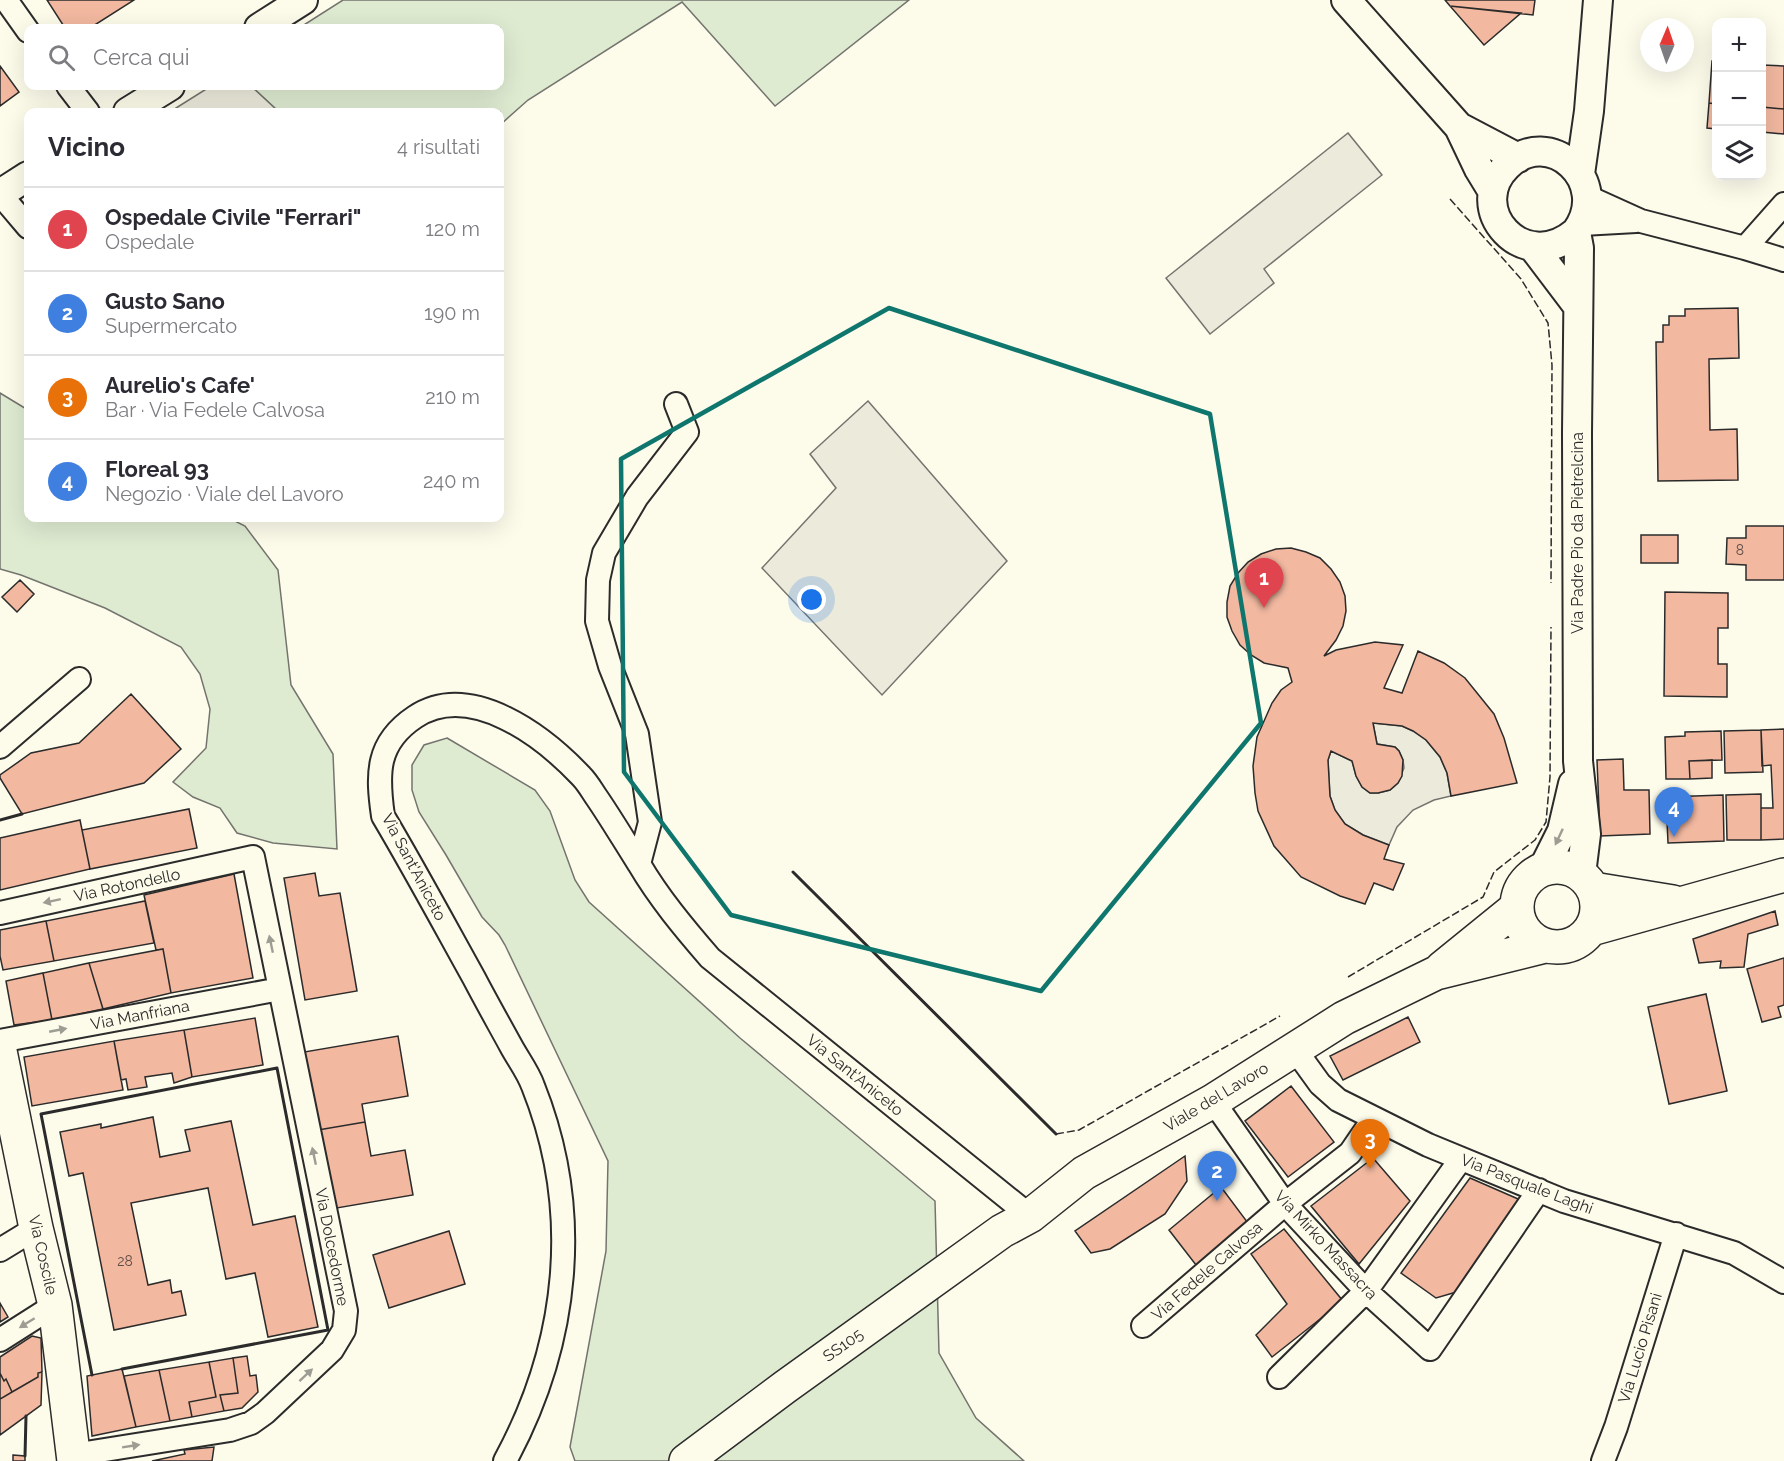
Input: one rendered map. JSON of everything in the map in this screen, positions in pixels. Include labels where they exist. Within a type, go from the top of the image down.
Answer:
[{"type":"main road","points":[[1587,881],[1597,902],[1596,916],[1591,928],[1582,939],[1558,948],[1534,941],[1524,932],[1518,920],[1516,908],[1518,895],[1523,884],[1543,869],[1569,868],[1587,881],[1683,904]]},
{"type":"main road","points":[[1591,928],[1784,875]]},
{"type":"main road","name":"Viale del Lavoro","points":[[1436,973],[1516,908]]},
{"type":"main road","name":"Viale del Lavoro","points":[[1002,1231],[1030,1216],[1084,1173],[1213,1101],[1344,1018],[1436,973],[1545,946]]},
{"type":"main road","name":"Via Coscile","points":[[0,1051],[6,1109],[55,1305],[74,1458]]},
{"type":"main road","name":"SS105","points":[[686,1461],[1002,1231]]},
{"type":"street","points":[[6,0],[24,26]]},
{"type":"street","points":[[265,24],[303,0]]},
{"type":"street","points":[[1346,0],[1460,127],[1479,169],[1493,192]]},
{"type":"street","name":"Via Padre Pio da Pietrelcina","points":[[1587,881],[1586,834],[1578,761],[1577,305],[1581,207],[1598,0]]},
{"type":"street","points":[[71,90],[85,108]]},
{"type":"street","points":[[134,108],[164,90]]},
{"type":"street","points":[[1548,153],[1589,111]]},
{"type":"street","points":[[1460,127],[1518,158]]},
{"type":"street","points":[[1538,152],[1548,153],[1572,164],[1581,207],[1556,245],[1533,247],[1519,243],[1507,234],[1498,222],[1493,207],[1493,192],[1506,166],[1518,158],[1538,152]]},
{"type":"street","points":[[24,179],[0,194],[24,222]]},
{"type":"street","points":[[1745,248],[1784,204]]},
{"type":"street","points":[[1581,207],[1784,260]]},
{"type":"street","points":[[1533,247],[1577,305]]},
{"type":"street","points":[[639,864],[650,822],[637,734],[610,666],[597,621],[598,580],[604,553],[637,498],[687,432],[676,404]]},
{"type":"street","points":[[0,747],[79,679]]},
{"type":"street","name":"Via Sant'Aniceto","points":[[506,1461],[533,1405],[545,1372],[560,1303],[564,1230],[556,1165],[545,1119],[532,1083],[383,816],[378,786],[383,752],[399,727],[425,710],[447,705],[467,706],[499,714],[540,738],[583,778],[675,918],[710,958],[1030,1216]]},
{"type":"street","name":"Via Padre Pio da Pietrelcina","points":[[1543,869],[1562,831],[1578,761]]},
{"type":"street","name":"Via Rotondello","points":[[0,913],[253,857]]},
{"type":"street","name":"Via Dolcedorme","points":[[74,1458],[230,1430],[251,1423],[265,1413],[332,1350],[344,1330],[346,1311],[253,857]]},
{"type":"street","name":"Via Manfriana","points":[[0,1041],[280,989]]},
{"type":"street","name":"Via Pasquale Laghi","points":[[1294,1048],[1320,1084],[1332,1095],[1374,1118],[1461,1159],[1564,1201],[1734,1253],[1784,1282]]},
{"type":"street","name":"Via Mirko Massacra","points":[[1213,1101],[1285,1204],[1366,1291],[1430,1349],[1539,1190]]},
{"type":"street","name":"Via Fedele Calvosa","points":[[1143,1326],[1285,1204],[1350,1153],[1374,1118]]},
{"type":"street","points":[[1279,1377],[1366,1291],[1461,1159]]},
{"type":"street","points":[[0,1250],[36,1228]]},
{"type":"street","name":"Via Lucio Pisani","points":[[1603,1461],[1676,1234]]},
{"type":"street","points":[[0,1340],[55,1305]]},
{"type":"highlighted area","points":[[889,308],[1210,414],[1261,723],[1041,991],[731,915],[624,772],[621,459]]},
{"type":"green space","points":[[343,0],[909,0],[775,106],[682,2],[528,100],[504,121],[504,108],[275,108],[255,90],[504,90],[504,24],[305,24]]},
{"type":"green space","points":[[0,393],[24,408],[24,522],[237,522],[245,526],[278,570],[291,685],[333,754],[337,849],[273,843],[237,833],[220,808],[193,797],[173,782],[206,748],[210,709],[200,674],[181,647],[105,608],[0,569]]},
{"type":"green space","points":[[447,738],[535,790],[550,811],[575,880],[589,902],[740,1038],[935,1201],[939,1353],[976,1418],[1024,1461],[575,1461],[570,1447],[606,1251],[608,1161],[505,945],[482,917],[419,812],[412,790],[412,765],[424,745]]},
{"type":"shaded area","points":[[205,90],[255,90],[275,108],[176,108]]},
{"type":"shaded area","points":[[1348,133],[1382,175],[1264,269],[1274,283],[1210,334],[1166,278]]},
{"type":"shaded area","points":[[868,401],[1007,561],[882,695],[762,568],[836,488],[810,454]]},
{"type":"shaded area","points":[[1373,723],[1402,726],[1426,740],[1440,757],[1447,773],[1451,796],[1434,800],[1413,810],[1397,827],[1389,845],[1363,835],[1345,824],[1335,810],[1330,796],[1328,760],[1331,751],[1352,761],[1362,787],[1370,793],[1390,790],[1398,783],[1404,768],[1403,760],[1395,747],[1377,744]]},
{"type":"building","points":[[47,0],[134,0],[96,24],[62,24]]},
{"type":"building","points":[[1445,0],[1535,0],[1533,15],[1450,6]]},
{"type":"building","points":[[1450,6],[1521,13],[1484,45]]},
{"type":"building","points":[[1712,61],[1712,103],[1709,103]]},
{"type":"building","points":[[1766,65],[1784,66],[1784,109],[1766,107]]},
{"type":"building","points":[[0,66],[19,92],[0,106]]},
{"type":"building","points":[[1709,103],[1712,103],[1712,129],[1707,128]]},
{"type":"building","points":[[1766,107],[1784,109],[1784,134],[1766,132]]},
{"type":"building","points":[[1738,308],[1739,358],[1709,359],[1710,430],[1737,429],[1738,480],[1658,481],[1656,342],[1663,342],[1663,325],[1669,325],[1669,316],[1685,316],[1685,309]]},
{"type":"building","points":[[1746,526],[1784,526],[1784,580],[1746,580],[1746,565],[1726,564],[1727,538],[1746,538]]},
{"type":"building","points":[[1641,535],[1678,535],[1678,563],[1641,563]]},
{"type":"building","points":[[1291,548],[1320,558],[1340,582],[1345,596],[1346,611],[1343,626],[1324,656],[1336,650],[1375,642],[1403,645],[1384,688],[1402,693],[1418,651],[1444,663],[1465,678],[1494,714],[1504,738],[1517,783],[1451,796],[1447,773],[1440,757],[1426,740],[1402,726],[1373,723],[1377,744],[1395,747],[1403,760],[1402,776],[1390,790],[1370,793],[1362,787],[1352,761],[1331,751],[1328,760],[1330,796],[1335,810],[1345,824],[1363,835],[1389,845],[1384,859],[1404,864],[1393,890],[1374,883],[1365,904],[1340,896],[1301,877],[1274,846],[1258,811],[1253,766],[1257,737],[1272,703],[1281,690],[1292,682],[1288,668],[1264,663],[1240,645],[1227,617],[1227,602],[1230,586],[1248,562],[1276,549]]},
{"type":"building","points":[[20,580],[34,594],[17,612],[2,597]]},
{"type":"building","points":[[1665,592],[1728,593],[1728,628],[1718,628],[1718,664],[1727,664],[1727,697],[1664,696]]},
{"type":"building","points":[[131,694],[181,749],[144,783],[22,814],[0,775],[31,753],[79,743]]},
{"type":"building","points":[[1784,729],[1784,839],[1761,840],[1761,808],[1773,808],[1771,765],[1762,766],[1761,730]]},
{"type":"building","points":[[1761,730],[1763,772],[1725,773],[1724,731]]},
{"type":"building","points":[[1721,731],[1722,760],[1689,761],[1690,779],[1666,779],[1665,737],[1685,736],[1685,732]]},
{"type":"building","points":[[1623,759],[1624,790],[1649,790],[1650,834],[1600,836],[1597,760]]},
{"type":"building","points":[[1712,760],[1712,778],[1690,779],[1689,761]]},
{"type":"building","points":[[1761,794],[1761,840],[1727,840],[1726,795]]},
{"type":"building","points":[[1723,795],[1724,841],[1668,843],[1666,797]]},
{"type":"building","points":[[189,809],[197,848],[90,869],[82,830]]},
{"type":"building","points":[[80,820],[90,869],[0,890],[0,838]]},
{"type":"building","points":[[315,873],[319,896],[340,893],[357,991],[305,1000],[284,878]]},
{"type":"building","points":[[234,874],[253,978],[171,993],[163,949],[156,950],[144,895]]},
{"type":"building","points":[[145,901],[154,943],[54,961],[46,921]]},
{"type":"building","points":[[1775,911],[1778,925],[1748,934],[1744,967],[1720,968],[1721,961],[1699,963],[1693,939]]},
{"type":"building","points":[[46,921],[54,961],[3,970],[0,956],[0,930]]},
{"type":"building","points":[[163,949],[171,993],[103,1009],[89,963]]},
{"type":"building","points":[[1784,958],[1784,1005],[1778,1007],[1781,1017],[1762,1022],[1747,969]]},
{"type":"building","points":[[89,963],[103,1009],[52,1020],[43,973]]},
{"type":"building","points":[[43,973],[52,1020],[14,1025],[6,981]]},
{"type":"building","points":[[1706,994],[1727,1091],[1669,1104],[1648,1007]]},
{"type":"building","points":[[1408,1017],[1420,1042],[1343,1080],[1330,1056]]},
{"type":"building","points":[[255,1018],[263,1065],[192,1077],[184,1030]]},
{"type":"building","points":[[184,1030],[192,1077],[174,1083],[172,1073],[145,1077],[147,1087],[128,1090],[126,1079],[121,1080],[114,1041]]},
{"type":"building","points":[[398,1036],[408,1096],[362,1104],[365,1122],[318,1130],[304,1052]]},
{"type":"building","points":[[114,1041],[123,1090],[32,1106],[24,1057]]},
{"type":"building","points":[[1291,1086],[1334,1142],[1288,1177],[1245,1121]]},
{"type":"building","points":[[153,1117],[160,1157],[190,1151],[185,1130],[231,1121],[253,1225],[295,1216],[318,1327],[268,1337],[255,1273],[226,1279],[208,1188],[131,1203],[148,1285],[170,1280],[172,1293],[181,1291],[186,1315],[114,1330],[83,1173],[69,1176],[60,1132],[101,1124],[101,1128]]},
{"type":"building","points":[[365,1122],[371,1156],[405,1150],[413,1195],[331,1209],[318,1130]]},
{"type":"building","points":[[1185,1156],[1187,1181],[1165,1214],[1110,1249],[1091,1253],[1075,1231]]},
{"type":"building","points":[[1373,1158],[1410,1201],[1359,1264],[1311,1206]]},
{"type":"building","points":[[1470,1178],[1525,1202],[1470,1288],[1436,1298],[1401,1273]]},
{"type":"building","points":[[1221,1187],[1248,1223],[1196,1265],[1169,1230]]},
{"type":"building","points":[[1284,1229],[1343,1301],[1272,1357],[1256,1335],[1287,1304],[1251,1254]]},
{"type":"building","points":[[449,1231],[465,1284],[389,1308],[373,1255]]},
{"type":"building","points":[[0,1303],[8,1317],[0,1322]]},
{"type":"building","points":[[32,1336],[41,1338],[42,1372],[38,1373],[38,1377],[12,1392],[6,1379],[4,1381],[0,1373],[0,1357]]},
{"type":"building","points":[[247,1356],[250,1376],[256,1375],[258,1392],[242,1408],[224,1411],[220,1395],[238,1393],[233,1358]]},
{"type":"building","points":[[233,1358],[238,1393],[220,1395],[224,1411],[192,1417],[189,1402],[216,1397],[209,1362]]},
{"type":"building","points":[[209,1362],[216,1397],[189,1402],[192,1417],[170,1421],[159,1370]]},
{"type":"building","points":[[122,1369],[136,1427],[92,1436],[87,1376]]},
{"type":"building","points":[[159,1370],[170,1421],[136,1427],[124,1376]]},
{"type":"building","points":[[42,1372],[41,1405],[0,1435],[0,1399],[38,1377],[38,1373]]},
{"type":"building","points":[[0,1373],[4,1381],[6,1379],[12,1392],[0,1399]]},
{"type":"building","points":[[214,1447],[212,1461],[152,1461],[185,1454],[184,1450]]},
{"type":"building","points":[[13,1455],[25,1456],[25,1461],[13,1461]]},
{"type":"fence","points":[[1450,199],[1521,279],[1548,323],[1552,365],[1551,583]]},
{"type":"fence","points":[[1348,977],[1483,897],[1494,872],[1535,840],[1546,822],[1550,777],[1551,627]]},
{"type":"fence","points":[[1056,1134],[1079,1130],[1280,1016]]},
{"type":"wall","points":[[0,820],[22,814]]},
{"type":"wall","points":[[793,872],[1056,1134]]},
{"type":"wall","points":[[92,1375],[41,1114],[277,1068],[328,1330],[122,1369]]},
{"type":"wall","points":[[25,1456],[26,1416]]},
{"type":"place","name":"Ospedale Civile \"Ferrari\"","points":[[1264,608]]},
{"type":"place","name":"Floreal 93","points":[[1674,837]]},
{"type":"place","name":"Aurelio's Cafe'","points":[[1370,1169]]},
{"type":"place","name":"Gusto Sano","points":[[1217,1201]]}]
